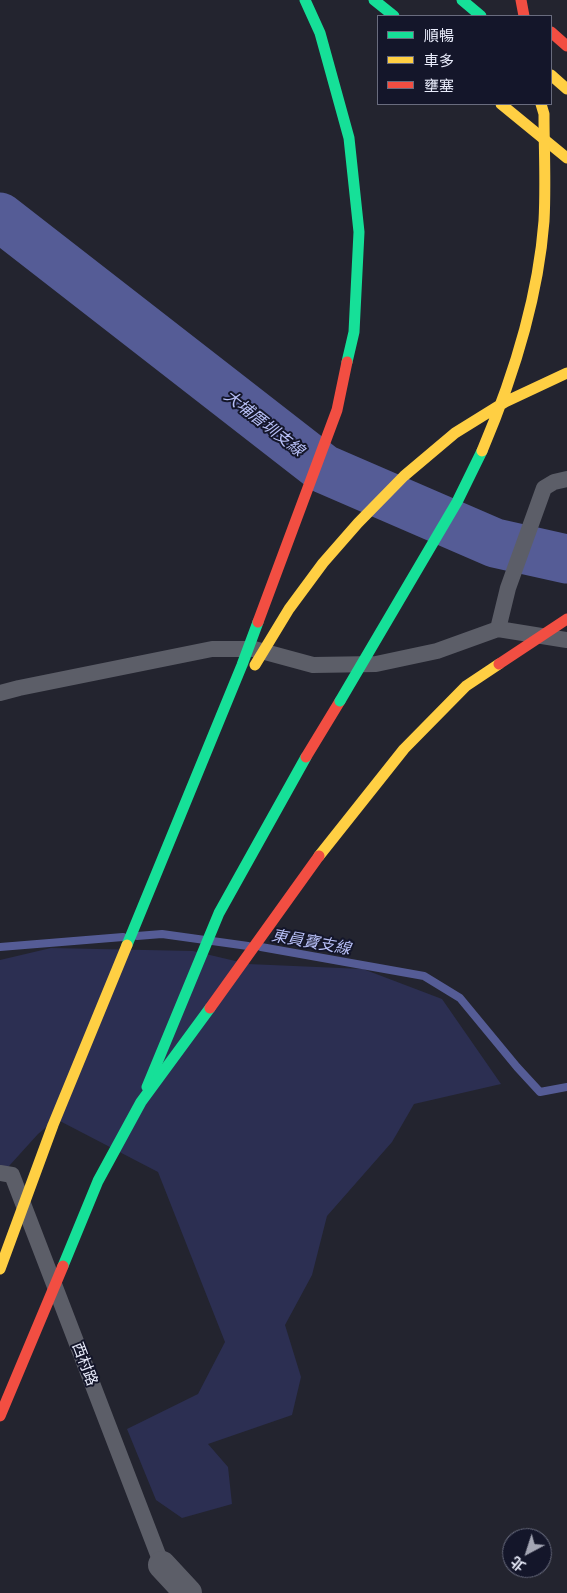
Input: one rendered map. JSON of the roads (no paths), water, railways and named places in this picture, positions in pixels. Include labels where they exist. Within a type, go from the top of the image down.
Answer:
[{"type":"main road","points":[[0,1269],[53,1125],[227,705],[333,419],[354,332],[359,232],[349,138],[320,33],[305,0]]},
{"type":"main road","points":[[374,0],[393,15]]},
{"type":"main road","points":[[462,0],[480,15]]},
{"type":"main road","points":[[512,0],[531,15]]},
{"type":"main road","points":[[521,0],[524,15]]},
{"type":"main road","points":[[552,33],[567,46]]},
{"type":"main road","points":[[552,76],[567,89]]},
{"type":"main road","points":[[502,105],[567,158]]},
{"type":"main road","points":[[0,1416],[98,1181],[141,1102],[219,913],[298,771],[392,615],[457,502],[483,450],[519,351],[536,284],[544,220],[544,114],[541,105]]},
{"type":"main road","points":[[227,705],[256,663],[288,609],[323,563],[358,523],[404,476],[456,433],[506,402],[567,373]]},
{"type":"main road","points":[[141,1102],[264,934],[307,871],[404,749],[466,686],[567,618]]},
{"type":"street","points":[[162,1565],[188,1593]]},
{"type":"lane","points":[[498,629],[508,588],[544,488],[554,482],[567,479]]},
{"type":"lane","points":[[0,693],[212,649],[254,650],[313,665],[376,664],[437,651],[498,629],[567,640]]},
{"type":"lane","name":"西村路","points":[[0,1173],[12,1175],[162,1565]]},
{"type":"waterway","name":"大埔厝圳支線","points":[[0,217],[324,469],[495,543],[567,559]]},
{"type":"waterway","name":"東員寶支線","points":[[137,936],[162,934],[248,946]]},
{"type":"waterway","name":"東員寶支線","points":[[0,947],[123,937]]},
{"type":"waterway","name":"東員寶支線","points":[[261,947],[424,976],[460,998],[540,1092],[567,1087]]}]
